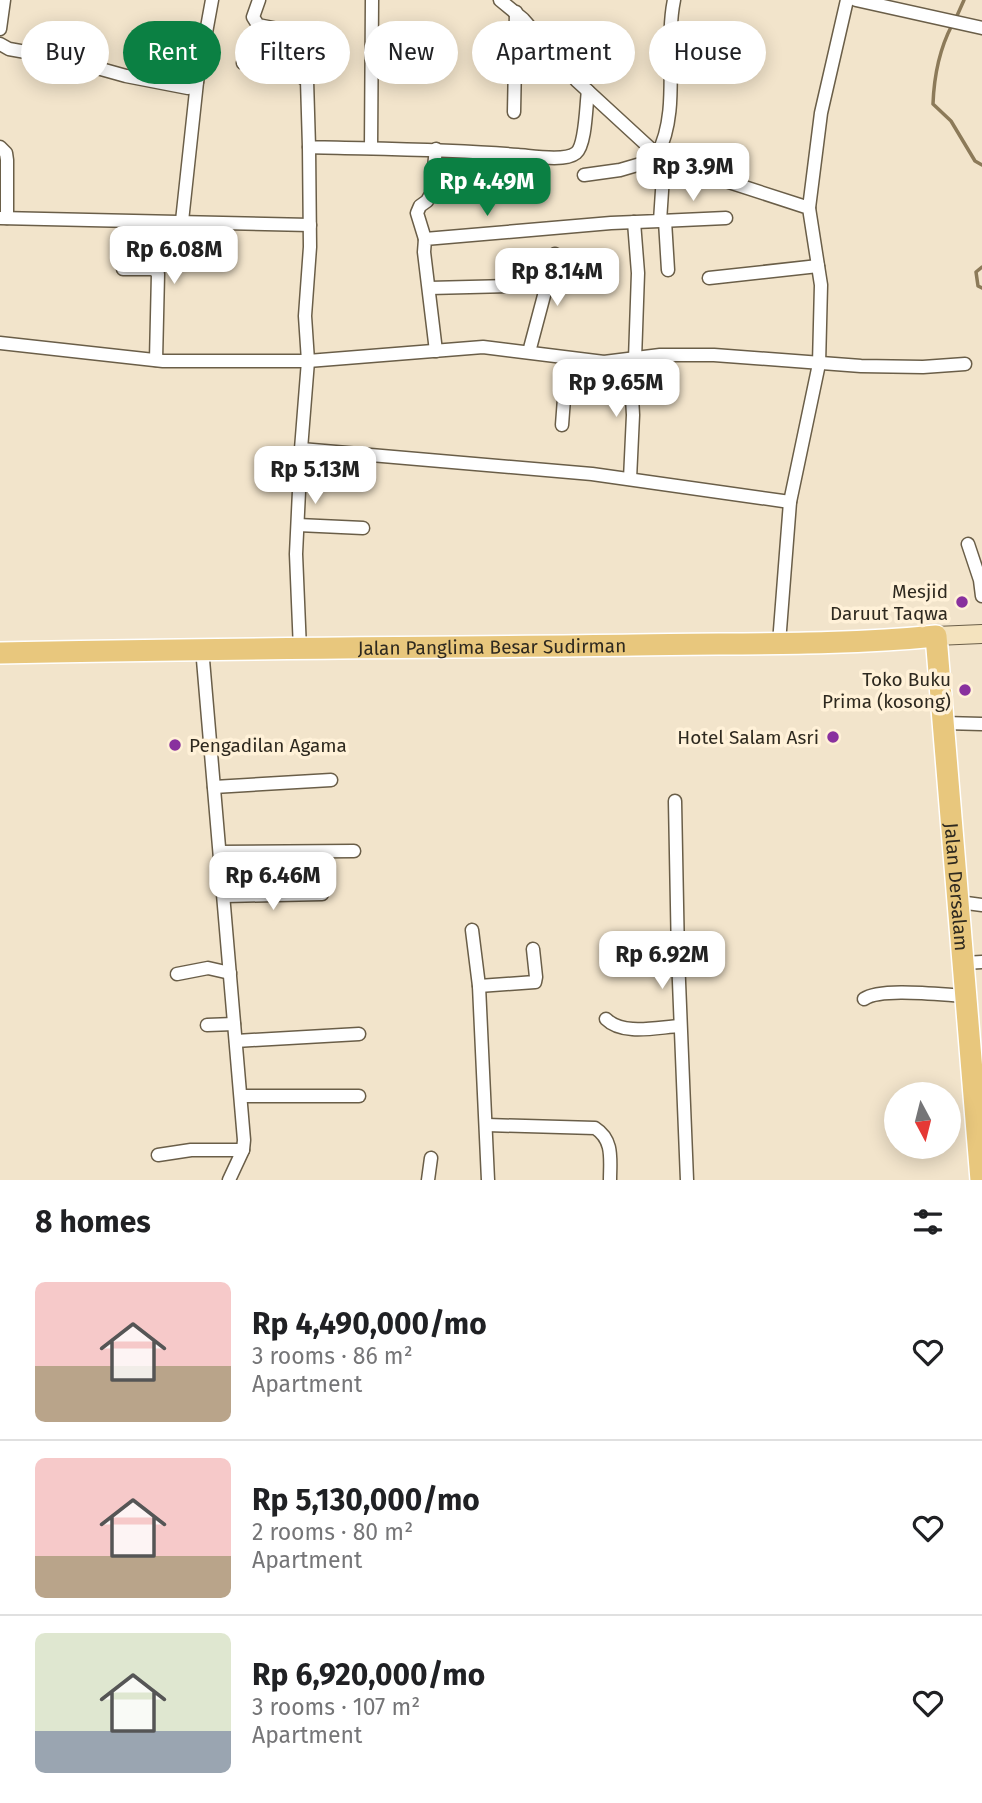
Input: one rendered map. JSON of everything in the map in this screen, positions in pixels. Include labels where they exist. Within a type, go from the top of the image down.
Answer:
[{"type":"main road","name":"Jalan Panglima Besar Sudirman","points":[[0,653],[202,648],[300,650],[779,643],[982,634]]},
{"type":"main road","name":"Jalan Dersalam","points":[[936,636],[959,902],[973,963],[966,996],[976,1038],[981,1180]]},
{"type":"street","points":[[0,29],[4,0]]},
{"type":"street","points":[[208,21],[212,0]]},
{"type":"street","points":[[256,21],[253,17],[258,0]]},
{"type":"street","points":[[371,148],[372,0]]},
{"type":"street","points":[[500,0],[516,12],[588,91],[661,158],[809,208]]},
{"type":"street","points":[[668,270],[662,221],[661,158],[668,115],[674,0]]},
{"type":"street","points":[[779,643],[790,502],[819,364],[821,285],[809,208],[821,113],[847,0]]},
{"type":"street","points":[[856,0],[978,27]]},
{"type":"street","points":[[514,112],[516,12]]},
{"type":"street","points":[[0,44],[9,49],[123,74]]},
{"type":"street","points":[[167,84],[184,88],[194,84]]},
{"type":"street","points":[[182,221],[197,84]]},
{"type":"street","points":[[300,650],[296,554],[308,360],[305,316],[310,225],[307,84]]},
{"type":"street","points":[[309,147],[436,149],[546,157],[573,156],[580,150],[588,91]]},
{"type":"street","points":[[0,147],[7,160],[4,218],[310,225]]},
{"type":"street","points":[[436,149],[431,194],[418,211],[425,239],[424,252],[436,351]]},
{"type":"street","points":[[584,175],[620,170],[661,158]]},
{"type":"street","points":[[425,239],[634,222],[726,218]]},
{"type":"street","points":[[630,478],[632,359],[638,273],[634,222]]},
{"type":"street","points":[[529,352],[555,254]]},
{"type":"street","points":[[709,278],[818,266]]},
{"type":"street","points":[[123,269],[154,269],[158,274],[156,360]]},
{"type":"street","points":[[429,288],[546,285]]},
{"type":"street","points":[[0,343],[156,360],[308,360],[483,347],[604,362],[660,355],[714,355],[819,364],[923,367],[965,363]]},
{"type":"street","points":[[562,425],[567,359]]},
{"type":"street","points":[[301,449],[630,478],[790,502]]},
{"type":"street","points":[[298,525],[363,528]]},
{"type":"street","points":[[968,544],[980,580],[982,596]]},
{"type":"street","points":[[202,648],[244,1140],[243,1150],[229,1180]]},
{"type":"street","points":[[944,723],[982,724]]},
{"type":"street","points":[[214,788],[331,780]]},
{"type":"street","points":[[675,801],[680,1026],[687,1180]]},
{"type":"street","points":[[220,852],[354,851]]},
{"type":"street","points":[[224,896],[322,894]]},
{"type":"street","points":[[959,902],[982,905]]},
{"type":"street","points":[[472,930],[479,986],[488,1180]]},
{"type":"street","points":[[479,986],[535,982],[533,950]]},
{"type":"street","points":[[177,974],[208,968],[230,973]]},
{"type":"street","points":[[864,999],[874,994],[893,993],[966,996]]},
{"type":"street","points":[[606,1019],[612,1025],[630,1028],[680,1026]]},
{"type":"street","points":[[207,1025],[234,1024]]},
{"type":"street","points":[[236,1041],[359,1034]]},
{"type":"street","points":[[241,1096],[359,1096]]},
{"type":"street","points":[[487,1125],[595,1128],[604,1133],[610,1142],[610,1180]]},
{"type":"street","points":[[158,1156],[191,1150],[243,1150]]},
{"type":"street","points":[[428,1180],[431,1158]]},
{"type":"waterway","points":[[956,18],[964,0]]},
{"type":"waterway","points":[[952,25],[938,63],[933,104],[951,121],[975,161],[982,165]]},
{"type":"waterway","points":[[982,267],[976,272],[978,286],[982,288]]},
{"type":"place","name":"Mesjid Daruut Taqwa","points":[[962,602]]},
{"type":"place","name":"Toko Buku Prima (kosong)","points":[[965,690]]},
{"type":"place","name":"Hotel Salam Asri","points":[[833,737]]},
{"type":"place","name":"Pengadilan Agama","points":[[175,745]]}]
